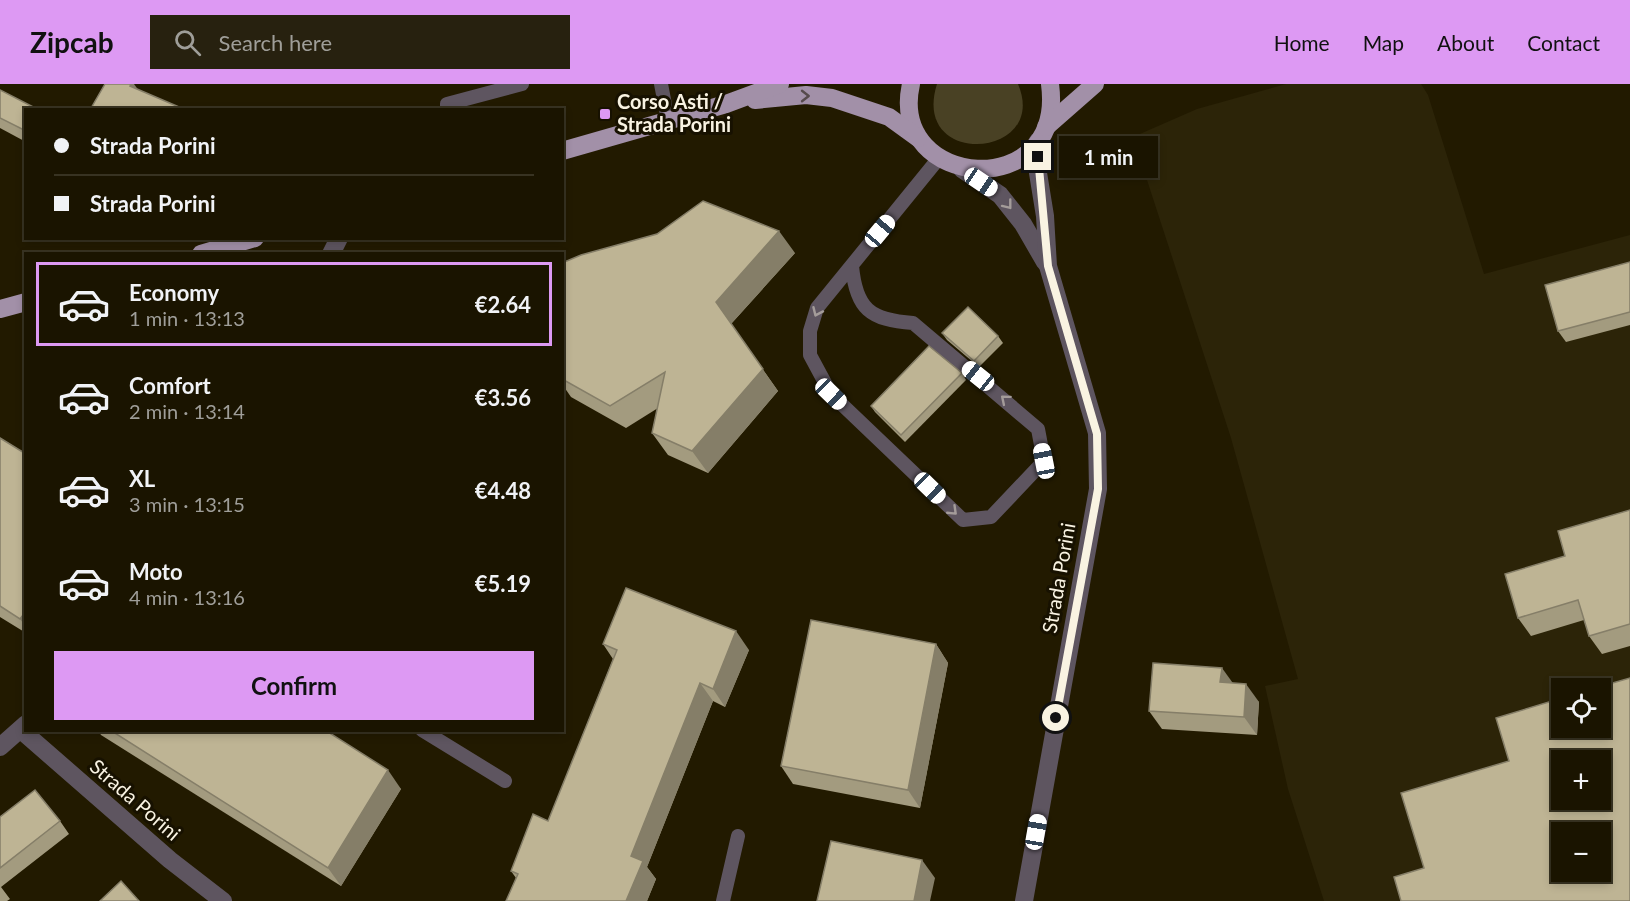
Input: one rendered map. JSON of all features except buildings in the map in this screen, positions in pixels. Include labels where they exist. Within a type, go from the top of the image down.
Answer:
[{"type":"main road","points":[[564,150],[726,104],[780,84]]},
{"type":"main road","points":[[911,84],[908,96],[911,120],[922,142]]},
{"type":"main road","points":[[1042,134],[1052,106],[1050,84]]},
{"type":"main road","points":[[726,104],[806,95],[832,98],[889,117],[939,158],[962,169],[984,171],[1005,167],[1024,156],[1042,134],[1095,84]]},
{"type":"main road","points":[[208,252],[248,240]]},
{"type":"main road","points":[[0,309],[24,303]]},
{"type":"street","name":"Strada Porini","points":[[1024,901],[1098,489],[1099,461],[1097,434],[1048,266],[1045,216],[1038,173],[1042,134]]},
{"type":"street","name":"Strada Porini","points":[[962,169],[1000,195],[1023,224],[1048,266]]},
{"type":"street","name":"Strada Porini","points":[[0,747],[23,727]]},
{"type":"street","name":"Strada Porini","points":[[29,732],[170,860],[223,901]]},
{"type":"lane","points":[[447,108],[447,104],[522,84]]},
{"type":"lane","points":[[661,84],[668,120]]},
{"type":"lane","points":[[852,266],[858,300],[875,315],[891,322],[914,323],[1038,429],[1044,461],[991,517],[963,520],[831,394],[810,355],[810,331],[817,308],[939,158]]},
{"type":"lane","points":[[425,732],[505,780]]},
{"type":"lane","points":[[723,901],[738,836]]},
{"type":"shaded area","points":[[937,84],[1018,84],[1023,109],[1015,128],[999,139],[979,144],[959,141],[943,130],[934,111]]},
{"type":"shaded area","points":[[1286,84],[1421,84],[1428,95],[1484,274],[1630,235],[1630,901],[1324,901],[1288,789],[1265,686],[1298,679],[1231,438],[1133,137],[1197,109]]},
{"type":"place","name":"Corso Asti / Strada Porini","points":[[605,114]]},
{"type":"route","points":[[1038,157],[1048,266],[1097,434],[1099,461],[1098,489],[1056,718]]}]
